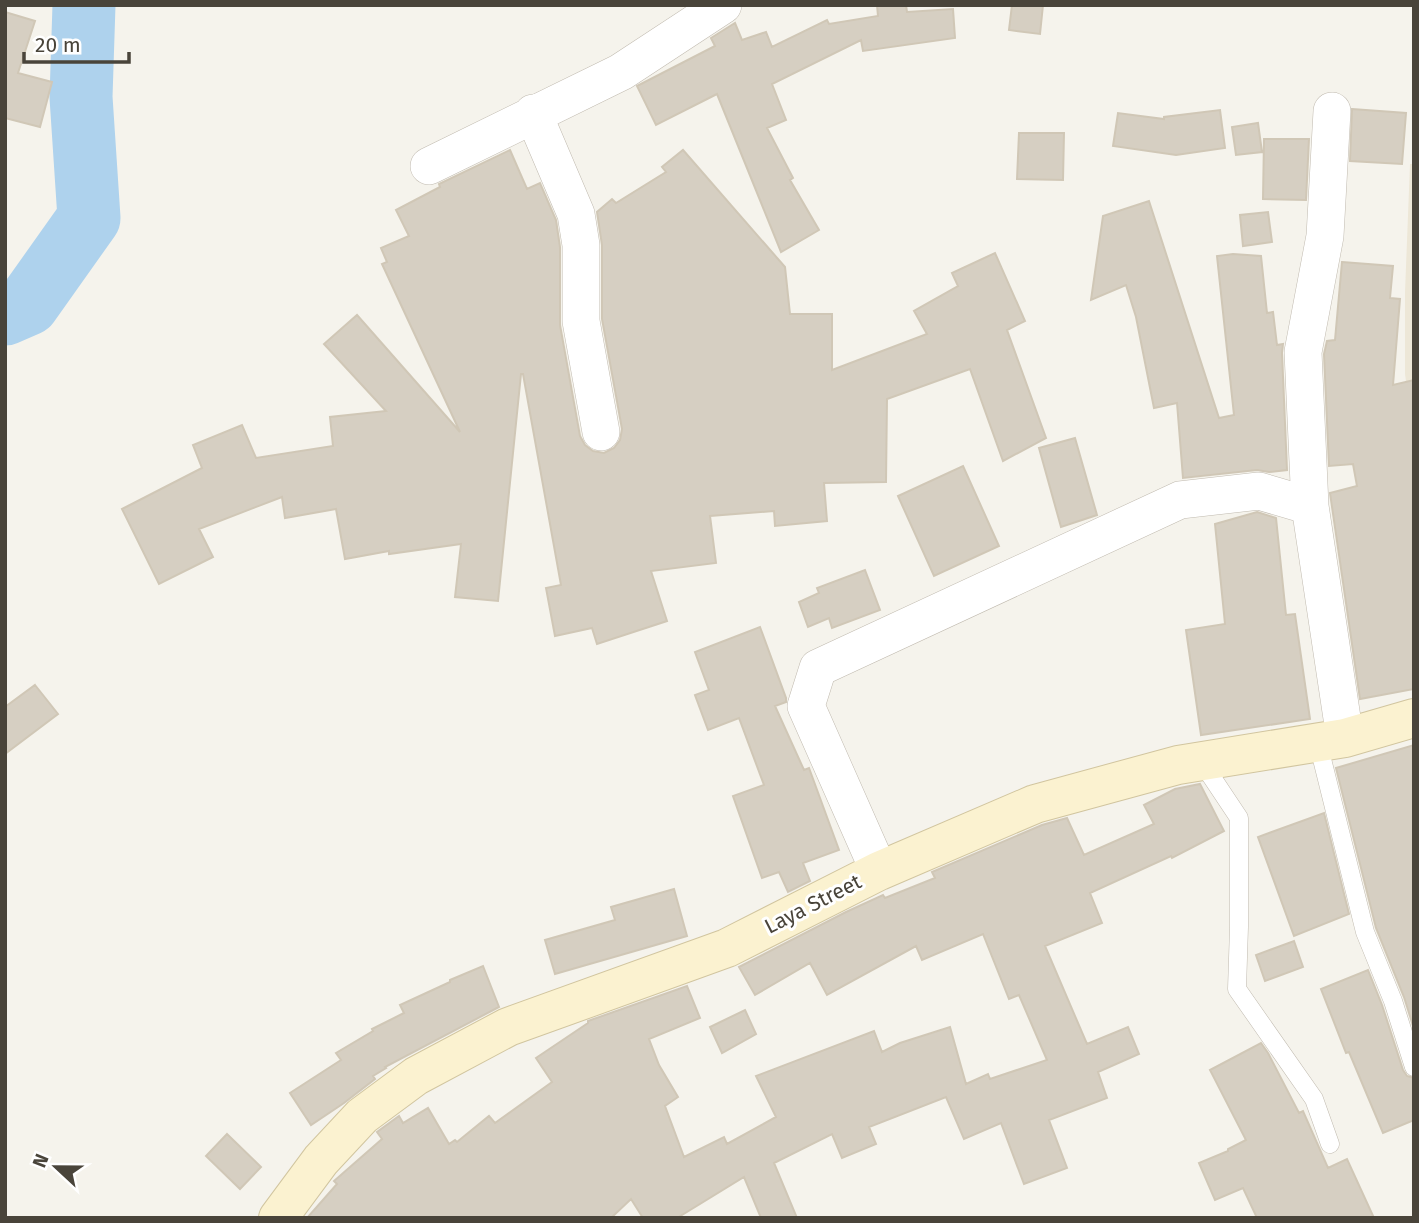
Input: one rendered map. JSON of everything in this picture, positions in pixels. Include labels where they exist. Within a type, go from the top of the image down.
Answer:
[{"type":"street","points":[[429,166],[621,72],[723,5]]},
{"type":"street","points":[[1332,111],[1325,236],[1303,352],[1310,506],[1332,740]]},
{"type":"street","points":[[533,113],[576,214],[581,245],[581,321],[601,432]]},
{"type":"street","points":[[879,871],[806,706],[818,668],[1180,500],[1259,491],[1310,506]]},
{"type":"street","name":"Laya Street","points":[[278,1218],[321,1160],[362,1116],[416,1076],[508,1027],[727,948],[879,871],[1035,804],[1178,765],[1332,740],[1414,718]]},
{"type":"lane","points":[[1332,740],[1365,932],[1393,1001],[1414,1067]]},
{"type":"lane","points":[[1201,761],[1239,818],[1237,989],[1314,1099],[1330,1144]]},
{"type":"shaded area","points":[[1410,164],[1414,164],[1414,440],[1405,374]]},
{"type":"building","points":[[877,5],[906,5],[907,12],[953,9],[955,38],[863,51],[861,40],[772,84],[786,120],[767,128],[793,178],[790,180],[819,230],[781,252],[717,94],[656,125],[637,86],[715,46],[711,38],[735,23],[742,40],[766,32],[772,47],[827,20],[829,24],[878,16]]},
{"type":"building","points":[[1012,5],[1043,5],[1040,34],[1009,30]]},
{"type":"building","points":[[5,12],[35,21],[18,73],[52,82],[40,127],[5,118]]},
{"type":"building","points":[[1352,109],[1406,113],[1402,164],[1350,161]]},
{"type":"building","points":[[1220,110],[1225,148],[1176,155],[1113,146],[1118,113],[1164,119]]},
{"type":"building","points":[[1258,123],[1262,152],[1236,155],[1232,127]]},
{"type":"building","points":[[1019,133],[1064,133],[1063,180],[1017,179]]},
{"type":"building","points":[[1264,139],[1309,139],[1306,200],[1263,199]]},
{"type":"building","points":[[510,150],[527,189],[540,183],[556,220],[560,247],[560,325],[580,436],[585,445],[593,451],[604,453],[614,448],[620,440],[622,429],[602,319],[602,245],[597,212],[612,199],[616,203],[666,172],[662,167],[683,150],[785,267],[790,314],[832,314],[832,370],[927,334],[914,311],[958,286],[952,273],[995,253],[1025,321],[1007,330],[1046,438],[1003,461],[970,369],[887,399],[886,482],[824,483],[827,521],[775,526],[774,511],[710,516],[716,563],[651,571],[667,621],[597,644],[592,628],[555,636],[546,588],[561,585],[521,374],[498,601],[455,597],[461,544],[389,554],[389,551],[345,559],[336,509],[285,518],[282,497],[199,529],[213,557],[159,584],[122,509],[202,468],[193,445],[242,425],[256,458],[333,446],[330,417],[386,411],[324,344],[357,315],[460,432],[382,264],[387,262],[381,248],[409,236],[396,210],[440,187],[439,184]]},
{"type":"building","points":[[1149,201],[1219,418],[1234,415],[1217,256],[1261,256],[1267,313],[1273,312],[1277,345],[1283,344],[1287,470],[1257,470],[1183,478],[1177,403],[1154,408],[1136,317],[1126,285],[1091,300],[1103,216]]},
{"type":"building","points":[[1268,212],[1272,242],[1243,246],[1240,215]]},
{"type":"building","points":[[1342,262],[1393,266],[1390,298],[1400,299],[1393,385],[1414,380],[1414,689],[1360,699],[1330,493],[1357,486],[1353,464],[1329,466],[1324,354],[1327,341],[1335,340]]},
{"type":"building","points":[[1075,438],[1097,515],[1061,527],[1039,448]]},
{"type":"building","points":[[963,466],[999,546],[934,576],[898,496]]},
{"type":"building","points":[[1257,512],[1276,518],[1286,615],[1295,614],[1310,719],[1201,735],[1186,630],[1225,624],[1215,524]]},
{"type":"building","points":[[865,570],[880,610],[832,628],[829,618],[808,627],[799,602],[819,593],[817,588]]},
{"type":"building","points":[[760,627],[786,698],[786,702],[775,706],[804,770],[809,768],[839,850],[803,863],[810,881],[788,892],[779,872],[762,878],[733,796],[764,785],[739,718],[708,730],[695,695],[709,690],[695,652]]},
{"type":"building","points":[[35,685],[58,714],[5,754],[5,707]]},
{"type":"building","points":[[1414,745],[1414,1029],[1376,928],[1336,768]]},
{"type":"building","points":[[1200,784],[1224,831],[1172,858],[1171,856],[1090,893],[1102,923],[1045,946],[1087,1044],[1128,1027],[1139,1054],[1098,1072],[1107,1098],[1049,1120],[1067,1168],[1024,1184],[1001,1123],[964,1139],[946,1097],[869,1127],[876,1144],[842,1158],[832,1134],[774,1163],[797,1218],[761,1218],[744,1177],[677,1218],[643,1218],[631,1199],[611,1218],[307,1218],[337,1184],[334,1181],[382,1139],[377,1132],[399,1116],[403,1123],[428,1108],[449,1144],[455,1140],[457,1142],[489,1116],[495,1123],[552,1082],[536,1058],[588,1021],[687,986],[700,1018],[649,1039],[659,1065],[678,1097],[665,1106],[684,1157],[724,1137],[727,1144],[776,1117],[756,1076],[874,1031],[882,1052],[900,1043],[950,1027],[966,1084],[988,1074],[990,1079],[1047,1060],[1019,995],[1009,999],[983,934],[922,960],[916,946],[827,995],[810,963],[755,995],[739,967],[846,912],[883,895],[885,898],[935,878],[932,872],[1042,825],[1067,818],[1084,855],[1154,824],[1144,805],[1175,789]]},
{"type":"building","points":[[1324,813],[1349,914],[1294,936],[1258,837]]},
{"type":"building","points":[[674,889],[687,936],[555,974],[545,940],[615,920],[611,907]]},
{"type":"building","points":[[1294,941],[1303,967],[1265,981],[1256,955]]},
{"type":"building","points":[[483,966],[499,1007],[385,1067],[373,1076],[375,1079],[311,1125],[290,1093],[341,1060],[336,1053],[373,1031],[372,1029],[404,1013],[400,1005]]},
{"type":"building","points":[[1368,970],[1403,1070],[1407,1076],[1414,1078],[1414,1120],[1383,1133],[1349,1052],[1346,1053],[1321,989]]},
{"type":"building","points":[[745,1010],[756,1034],[722,1053],[710,1027]]},
{"type":"building","points":[[1261,1043],[1299,1113],[1303,1111],[1328,1168],[1347,1159],[1374,1218],[1257,1218],[1243,1188],[1215,1200],[1199,1163],[1246,1140],[1210,1070]]},
{"type":"building","points":[[227,1134],[261,1167],[240,1189],[206,1156]]},
{"type":"waterway","points":[[5,314],[28,304],[89,218],[81,97],[84,5]]}]
